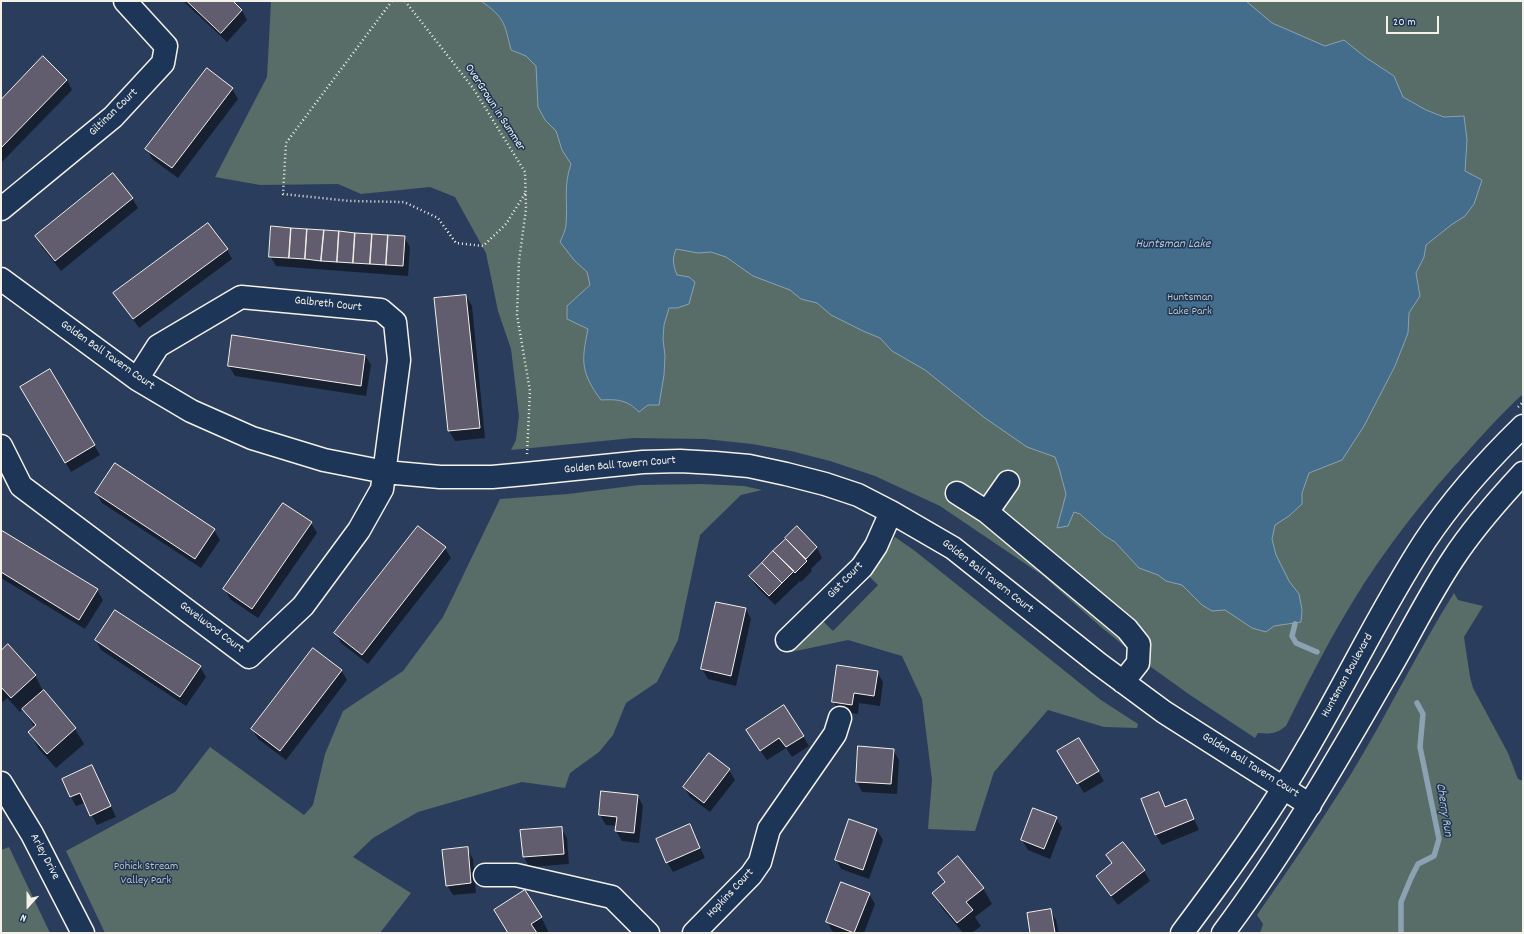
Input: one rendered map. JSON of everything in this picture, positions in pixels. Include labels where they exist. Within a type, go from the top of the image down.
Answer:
[{"type":"street","name":"Giltinan Court","points":[[1,209],[113,117],[163,63],[166,46],[125,1]]},
{"type":"street","name":"Golden Ball Tavern Court","points":[[1,279],[136,379],[191,411],[252,438],[324,460],[385,472],[440,477],[492,477],[643,462],[715,462],[764,469],[825,484],[858,496],[891,512],[953,548],[1123,682],[1164,712],[1310,804]]},
{"type":"street","name":"Galbreth Court","points":[[136,379],[158,346],[241,297],[381,310],[395,322],[399,360],[385,472]]},
{"type":"street","name":"Huntsman Boulevard","points":[[1182,933],[1218,885],[1308,748],[1398,584],[1426,540],[1450,506],[1477,473],[1523,426]]},
{"type":"street","name":"Gavelwood Court","points":[[1,446],[21,486],[249,657],[303,606],[359,530],[382,489],[385,472]]},
{"type":"street","points":[[1223,933],[1264,875],[1310,804],[1386,676],[1427,601],[1453,559],[1481,521],[1523,472]]},
{"type":"street","points":[[986,512],[1008,482]]},
{"type":"street","points":[[957,493],[986,512],[1126,629],[1139,644],[1138,663],[1123,682]]},
{"type":"street","name":"Gist Court","points":[[787,640],[862,566],[876,546],[891,512]]},
{"type":"street","name":"Hopkins Court","points":[[694,933],[751,875],[760,862],[769,829],[835,734],[840,718]]},
{"type":"street","name":"Arley Drive","points":[[1,783],[32,834],[83,933]]},
{"type":"street","points":[[485,875],[516,875],[612,898],[648,933]]},
{"type":"path","points":[[392,1],[286,143],[283,194],[350,201],[404,202],[438,218],[456,243],[482,246],[506,224],[526,192]]},
{"type":"path","name":"OverGrown in Summer","points":[[405,1],[473,88],[525,172],[526,209],[519,261],[517,315],[530,391],[525,474]]},
{"type":"green space","name":"Huntsman Lake","points":[[271,1],[1523,1],[1523,394],[1508,408],[1452,469],[1421,505],[1392,543],[1343,618],[1286,726],[1273,733],[1258,733],[1255,738],[1190,695],[1144,662],[1101,627],[1042,575],[940,506],[875,476],[830,461],[791,451],[752,444],[705,439],[633,438],[511,450],[516,440],[519,416],[511,349],[498,311],[486,253],[455,197],[430,187],[361,194],[338,184],[260,185],[215,177],[267,77]]},
{"type":"green space","name":"Pohick Stream Valley Park","points":[[701,484],[744,486],[762,490],[741,495],[700,535],[678,640],[657,682],[626,703],[613,735],[599,752],[570,773],[565,788],[522,782],[418,812],[373,838],[353,857],[411,893],[380,933],[105,933],[66,851],[175,792],[210,747],[304,815],[313,805],[325,754],[343,711],[403,671],[443,617],[500,499],[568,494],[639,485]]},
{"type":"green space","points":[[895,537],[915,551],[1101,700],[1138,724],[1137,728],[1104,727],[1048,710],[994,772],[975,831],[928,829],[932,780],[922,699],[902,656],[848,640],[791,652],[820,623],[824,622],[833,631],[878,585],[869,576]]},
{"type":"green space","points":[[1454,593],[1458,600],[1483,606],[1464,637],[1470,677],[1473,688],[1508,753],[1518,779],[1523,781],[1523,933],[1260,933],[1263,924],[1257,915],[1351,774],[1427,638]]},
{"type":"green space","points":[[9,847],[50,933],[1,933],[1,850]]},
{"type":"water","name":"Huntsman Lake","points":[[481,1],[1246,1],[1272,23],[1325,46],[1344,40],[1365,57],[1394,76],[1403,97],[1426,110],[1444,117],[1464,116],[1467,140],[1465,171],[1482,180],[1474,204],[1465,216],[1426,245],[1424,257],[1416,273],[1420,296],[1409,313],[1408,333],[1395,366],[1364,426],[1342,460],[1309,473],[1302,493],[1302,504],[1289,516],[1275,525],[1272,539],[1276,555],[1289,581],[1299,594],[1302,610],[1301,622],[1274,626],[1266,632],[1252,628],[1225,610],[1212,611],[1202,605],[1182,585],[1166,581],[1158,575],[1139,568],[1115,542],[1105,536],[1080,514],[1074,512],[1068,526],[1057,528],[1066,494],[1055,457],[1027,447],[985,418],[925,370],[892,351],[880,338],[831,315],[817,303],[801,299],[790,290],[753,276],[726,257],[711,252],[698,253],[676,249],[674,262],[677,275],[689,277],[695,282],[689,304],[677,308],[669,308],[664,325],[664,375],[659,405],[648,405],[639,412],[622,401],[601,400],[594,391],[584,367],[584,350],[588,329],[567,319],[567,306],[590,285],[587,272],[574,260],[560,242],[566,226],[566,187],[571,164],[562,150],[556,131],[545,120],[538,107],[536,66],[526,56],[511,50],[507,33],[502,21],[495,12]]},
{"type":"building","points":[[187,1],[233,1],[242,10],[221,33]]},
{"type":"building","points":[[43,56],[67,80],[1,148],[1,100]]},
{"type":"building","points":[[207,68],[233,88],[172,168],[145,149]]},
{"type":"building","points":[[113,173],[133,198],[55,261],[35,236]]},
{"type":"building","points":[[208,223],[228,249],[133,319],[113,293]]},
{"type":"building","points":[[271,226],[291,228],[289,258],[269,257]]},
{"type":"building","points":[[291,228],[307,229],[305,259],[289,258]]},
{"type":"building","points":[[307,229],[324,230],[321,261],[305,259]]},
{"type":"building","points":[[324,230],[339,231],[337,262],[321,261]]},
{"type":"building","points":[[339,231],[355,233],[353,263],[337,262]]},
{"type":"building","points":[[355,233],[372,234],[370,264],[353,263]]},
{"type":"building","points":[[372,234],[388,235],[386,265],[370,264]]},
{"type":"building","points":[[388,235],[405,236],[403,266],[386,265]]},
{"type":"building","points":[[466,295],[480,428],[448,431],[434,298]]},
{"type":"building","points":[[232,335],[365,355],[361,386],[228,366]]},
{"type":"building","points":[[50,369],[95,445],[65,463],[20,387]]},
{"type":"building","points":[[115,463],[215,529],[195,559],[95,493]]},
{"type":"building","points":[[283,503],[312,522],[252,609],[223,589]]},
{"type":"building","points":[[418,526],[446,547],[362,655],[334,633]]},
{"type":"building","points":[[797,526],[817,547],[806,559],[785,538]]},
{"type":"building","points":[[1,530],[98,589],[79,620],[1,572]]},
{"type":"building","points":[[786,539],[807,561],[795,573],[773,551]]},
{"type":"building","points":[[773,551],[794,571],[782,583],[762,563]]},
{"type":"building","points":[[762,563],[782,583],[769,596],[749,576]]},
{"type":"building","points":[[716,602],[746,608],[731,676],[701,669]]},
{"type":"building","points":[[115,610],[201,666],[180,697],[95,640]]},
{"type":"building","points":[[8,644],[36,675],[11,698],[1,687],[1,651]]},
{"type":"building","points":[[313,648],[342,670],[280,751],[251,729]]},
{"type":"building","points":[[837,665],[878,671],[874,696],[854,693],[852,705],[832,702]]},
{"type":"building","points":[[44,690],[76,728],[47,754],[28,732],[36,725],[22,709]]},
{"type":"building","points":[[784,705],[804,736],[786,747],[779,738],[760,751],[746,730]]},
{"type":"building","points":[[1079,738],[1099,771],[1077,784],[1057,751]]},
{"type":"building","points":[[858,746],[894,749],[891,784],[856,782]]},
{"type":"building","points":[[709,753],[730,769],[704,803],[683,787]]},
{"type":"building","points":[[92,765],[111,806],[90,816],[80,793],[70,797],[62,779]]},
{"type":"building","points":[[601,791],[638,795],[634,833],[615,831],[617,817],[599,815]]},
{"type":"building","points":[[1159,792],[1165,807],[1186,799],[1194,819],[1155,835],[1141,799]]},
{"type":"building","points":[[1033,808],[1057,817],[1044,849],[1021,840]]},
{"type":"building","points":[[849,819],[877,829],[863,870],[835,860]]},
{"type":"building","points":[[690,824],[700,848],[666,863],[656,839]]},
{"type":"building","points":[[562,827],[564,854],[523,857],[520,830]]},
{"type":"building","points":[[1123,842],[1145,870],[1111,896],[1096,876],[1112,863],[1106,855]]},
{"type":"building","points":[[468,847],[471,883],[446,886],[442,850]]},
{"type":"building","points":[[958,856],[984,888],[966,902],[973,910],[957,923],[932,893],[945,882],[938,873]]},
{"type":"building","points":[[841,882],[870,893],[854,933],[826,922]]},
{"type":"building","points":[[525,890],[542,917],[531,924],[537,933],[508,933],[494,910]]},
{"type":"building","points":[[1051,909],[1055,933],[1030,933],[1027,913]]},
{"type":"waterway","points":[[1295,624],[1292,636],[1296,643],[1317,652]]},
{"type":"waterway","name":"Cherry Run","points":[[1401,933],[1401,902],[1418,864],[1434,856],[1439,839],[1420,747],[1423,714],[1417,703]]},
{"type":"park label","name":"Huntsman Lake Park","points":[[1190,305]]}]
